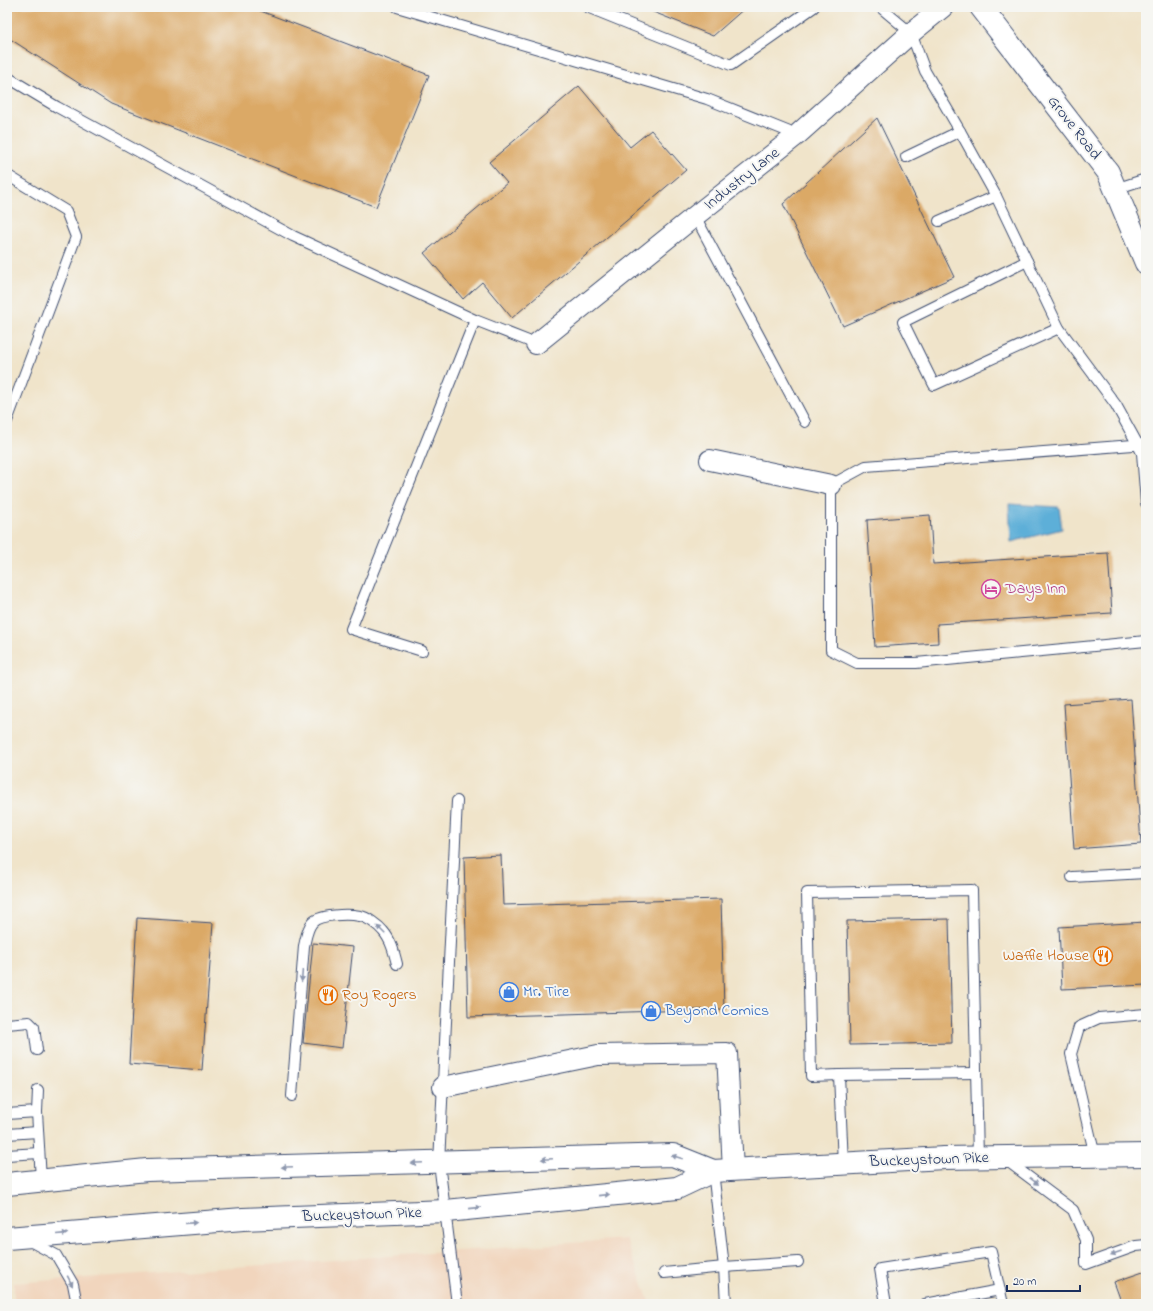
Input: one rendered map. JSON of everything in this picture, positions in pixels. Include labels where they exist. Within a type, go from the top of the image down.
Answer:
[{"type":"main road","name":"Grove Road","points":[[981,7],[1108,172],[1146,263]]},
{"type":"main road","name":"Buckeystown Pike","points":[[7,1184],[147,1170],[439,1163],[673,1155],[723,1171]]},
{"type":"main road","name":"Buckeystown Pike","points":[[15,1238],[243,1219],[446,1211],[677,1188],[723,1171],[944,1158],[1146,1155]]},
{"type":"street","name":"Industry Lane","points":[[536,344],[797,135],[911,33],[943,7]]},
{"type":"street","points":[[710,460],[831,485]]},
{"type":"street","points":[[443,1087],[598,1055],[727,1053],[723,1171]]},
{"type":"lane","points":[[397,7],[707,99],[797,135]]},
{"type":"lane","points":[[587,7],[731,65],[814,7]]},
{"type":"lane","points":[[880,7],[911,33],[925,71],[996,196],[1059,328],[1116,405],[1142,445],[1146,503]]},
{"type":"lane","points":[[7,77],[57,107],[293,236],[475,320],[536,344]]},
{"type":"lane","points":[[906,157],[960,131]]},
{"type":"lane","points":[[7,175],[66,211],[76,237],[7,421]]},
{"type":"lane","points":[[1115,189],[1146,179]]},
{"type":"lane","points":[[940,220],[996,196]]},
{"type":"lane","points":[[695,216],[805,422]]},
{"type":"lane","points":[[1027,262],[902,322],[934,385],[1059,328]]},
{"type":"lane","points":[[422,651],[351,629],[475,320]]},
{"type":"lane","points":[[1142,445],[866,466],[831,485],[831,650],[857,663],[916,663],[1146,640]]},
{"type":"lane","points":[[457,801],[439,1163],[457,1304]]},
{"type":"lane","points":[[1072,877],[1146,873]]},
{"type":"lane","points":[[976,1073],[811,1076],[807,893],[972,890],[978,1158]]},
{"type":"lane","points":[[292,1096],[304,946],[308,930],[313,922],[322,917],[344,915],[361,916],[370,920],[382,930],[390,941],[398,964]]},
{"type":"lane","points":[[1095,1156],[1071,1054],[1079,1028],[1099,1018],[1146,1014]]},
{"type":"lane","points":[[7,1024],[29,1022],[34,1027],[37,1050]]},
{"type":"lane","points":[[839,1075],[843,1164]]},
{"type":"lane","points":[[38,1090],[37,1112],[41,1180]]},
{"type":"lane","points":[[7,1114],[37,1112]]},
{"type":"lane","points":[[7,1134],[38,1132]]},
{"type":"lane","points":[[7,1155],[40,1153]]},
{"type":"lane","points":[[1003,1157],[1073,1210],[1086,1240],[1086,1264],[1136,1246],[1146,1245]]},
{"type":"lane","points":[[723,1171],[726,1304]]},
{"type":"lane","points":[[15,1238],[56,1255],[72,1284],[78,1304]]},
{"type":"lane","points":[[886,1304],[880,1269],[991,1252],[1003,1304]]},
{"type":"lane","points":[[664,1273],[798,1262]]},
{"type":"lane","points":[[925,1304],[1000,1290]]},
{"type":"shaded area","points":[[626,1239],[650,1304],[14,1304],[14,1283]]},
{"type":"water","points":[[1009,504],[1059,507],[1062,529],[1011,542]]},
{"type":"building","points":[[7,7],[250,7],[429,75],[376,207],[111,104],[7,37]]},
{"type":"building","points":[[641,7],[746,7],[713,36]]},
{"type":"building","points":[[579,86],[630,147],[651,130],[686,170],[512,318],[482,282],[463,299],[424,253],[507,183],[489,162]]},
{"type":"building","points":[[877,118],[954,277],[843,326],[783,204]]},
{"type":"building","name":"Days Inn","points":[[930,515],[933,564],[1108,553],[1112,613],[937,624],[938,643],[875,647],[867,520]]},
{"type":"building","points":[[1131,699],[1141,844],[1074,849],[1064,704]]},
{"type":"building","points":[[501,855],[503,905],[721,899],[724,1009],[468,1017],[464,857]]},
{"type":"building","points":[[137,918],[213,923],[202,1070],[129,1064]]},
{"type":"building","points":[[949,919],[952,1043],[850,1045],[847,921]]},
{"type":"building","name":"Waffle House","points":[[1146,922],[1146,985],[1062,989],[1059,927]]},
{"type":"building","name":"Roy Rogers","points":[[313,943],[353,947],[342,1048],[303,1043]]},
{"type":"building","points":[[1146,1271],[1146,1304],[1122,1304],[1114,1282]]},
{"type":"place","name":"Days Inn","points":[[991,589]]},
{"type":"place","name":"Waffle House","points":[[1103,956]]},
{"type":"place","name":"Mr. Tire","points":[[509,992]]},
{"type":"place","name":"Roy Rogers","points":[[328,995]]},
{"type":"place","name":"Beyond Comics","points":[[651,1011]]}]
